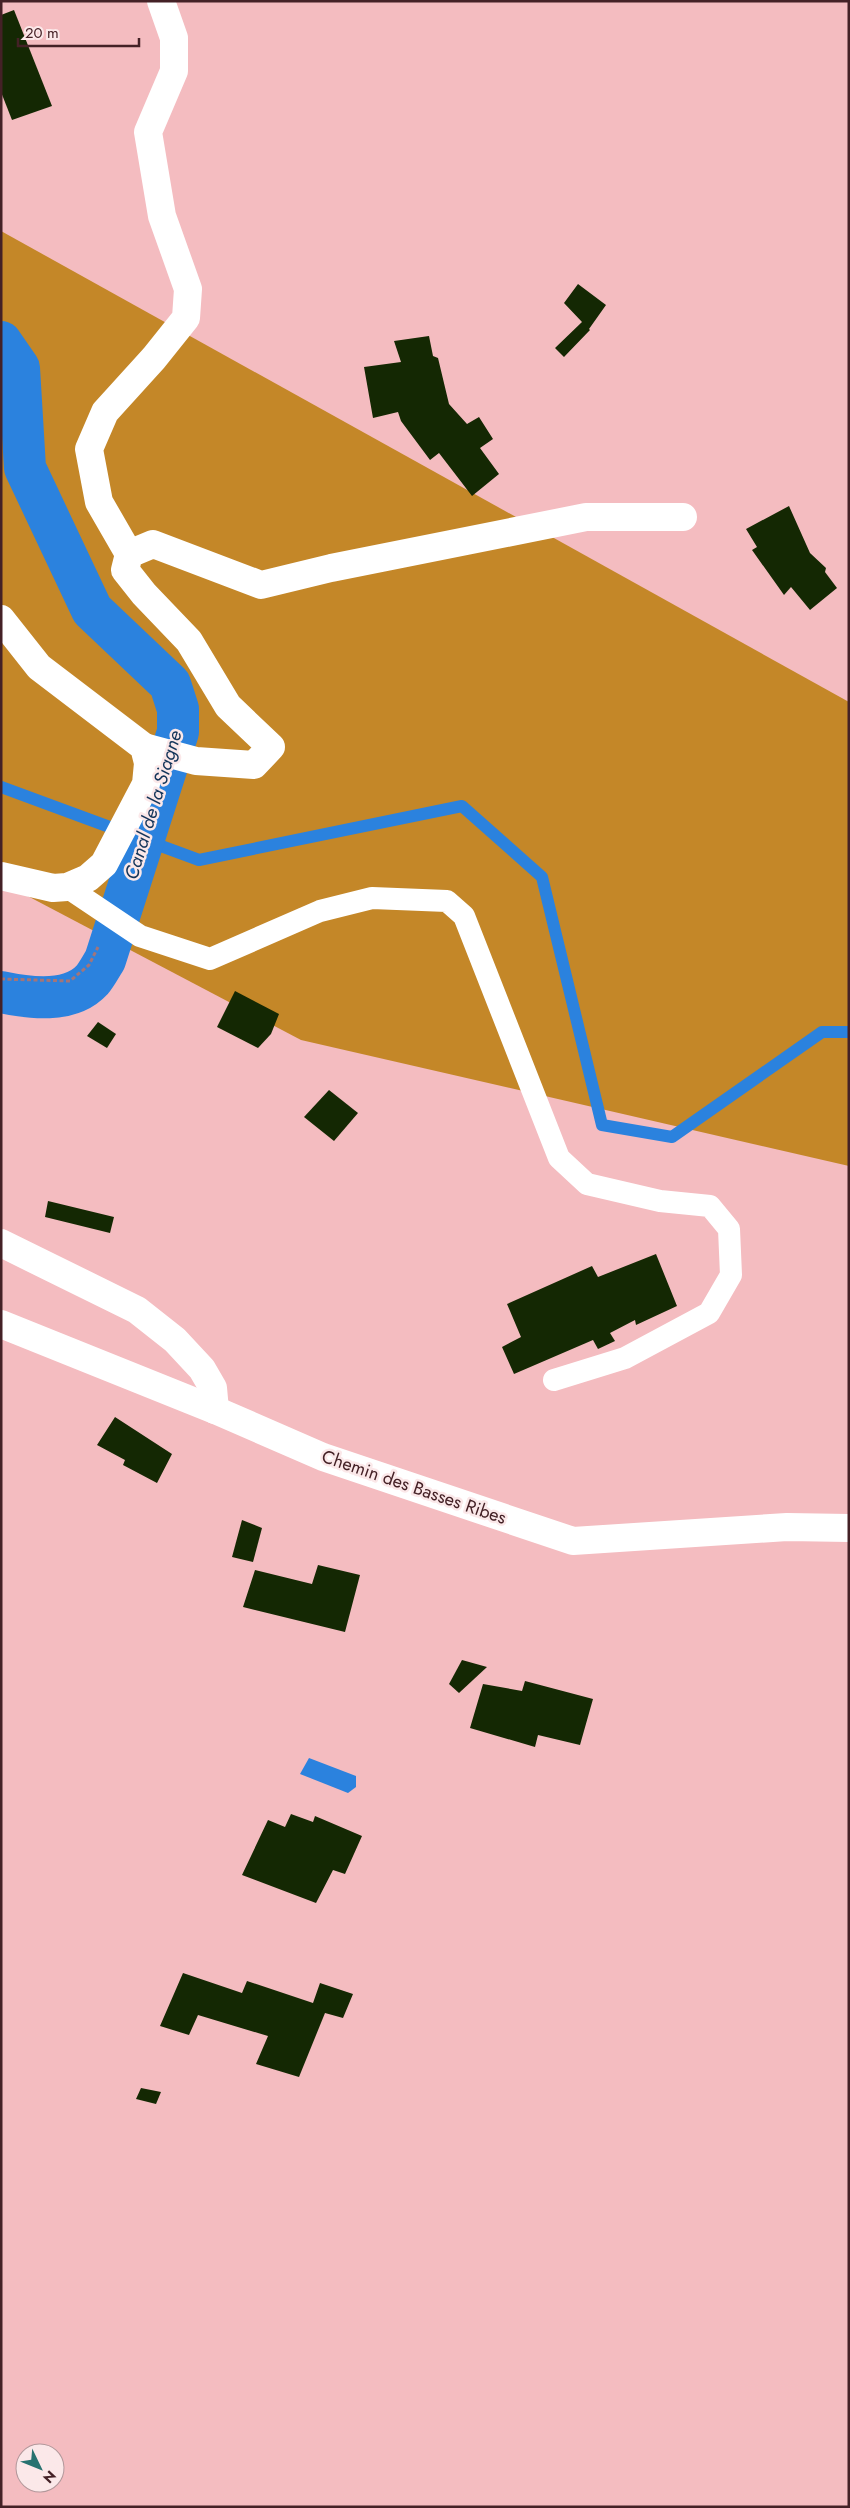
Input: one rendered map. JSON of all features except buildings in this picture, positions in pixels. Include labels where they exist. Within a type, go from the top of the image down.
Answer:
[{"type":"street","points":[[1,619],[40,667],[144,747],[196,761],[254,765],[271,747],[228,706],[189,641],[144,594],[125,570],[129,554],[99,502],[89,449],[105,412],[154,358],[186,318],[188,288],[162,216],[148,132],[174,71],[174,38],[161,1]]},
{"type":"street","points":[[129,554],[153,544],[261,585],[331,568],[586,517],[683,517]]},
{"type":"street","points":[[1,876],[53,888],[67,887],[88,878],[104,864],[146,784],[148,763],[144,747]]},
{"type":"street","points":[[1,1243],[137,1310],[175,1340],[202,1369],[213,1388],[215,1410]]},
{"type":"street","name":"Chemin des Basses Ribes","points":[[1,1324],[215,1410],[323,1458],[573,1541],[787,1526],[849,1528]]},
{"type":"lane","points":[[67,887],[140,936],[210,959],[320,911],[372,898],[447,901],[464,916],[559,1158],[586,1184],[660,1200],[710,1206],[729,1229],[731,1275],[709,1312],[625,1358],[554,1380]]},
{"type":"path","points":[[1,979],[70,981],[89,965],[98,946]]},
{"type":"shaded area","points":[[1,231],[849,702],[849,1166],[301,1040],[1,882]]},
{"type":"water","points":[[309,1758],[356,1776],[356,1787],[348,1793],[300,1774]]},
{"type":"waterway","name":"Canal de la Siagne","points":[[1,342],[19,368],[25,468],[92,610],[170,684],[178,709],[178,732],[105,960],[97,973],[83,988],[61,996],[36,997],[1,992]]},
{"type":"waterway","points":[[1,787],[199,860],[462,806],[542,877],[602,1125],[672,1137],[822,1032],[849,1032]]}]
